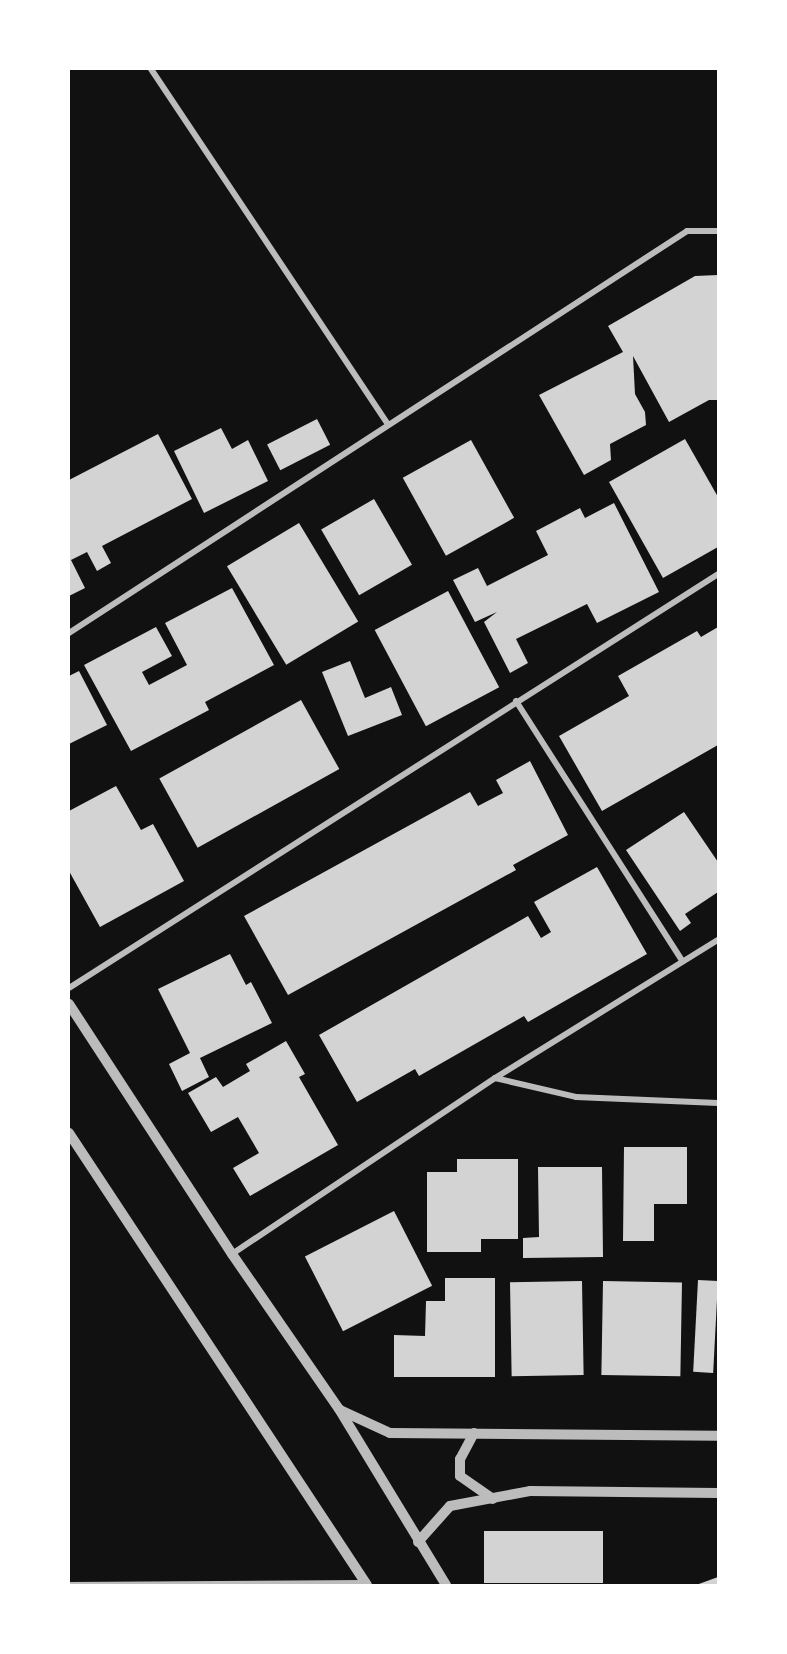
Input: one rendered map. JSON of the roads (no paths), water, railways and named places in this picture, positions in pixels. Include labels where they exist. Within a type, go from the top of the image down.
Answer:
[{"type":"street","points":[[151,69],[387,423]]},
{"type":"street","points":[[69,633],[387,423],[687,231],[718,231]]},
{"type":"street","points":[[69,988],[718,574]]},
{"type":"street","points":[[516,701],[682,962]]},
{"type":"street","points":[[232,1254],[495,1078],[718,940]]},
{"type":"street","points":[[69,1004],[232,1254],[339,1409],[446,1585]]},
{"type":"street","points":[[495,1078],[576,1097],[718,1103]]},
{"type":"street","points":[[69,1133],[366,1584]]},
{"type":"street","points":[[339,1409],[390,1433],[718,1436]]},
{"type":"street","points":[[474,1433],[460,1459],[460,1476],[493,1499]]},
{"type":"street","points":[[418,1542],[450,1506],[530,1491],[718,1493]]},
{"type":"street","points":[[69,1585],[366,1584]]}]
